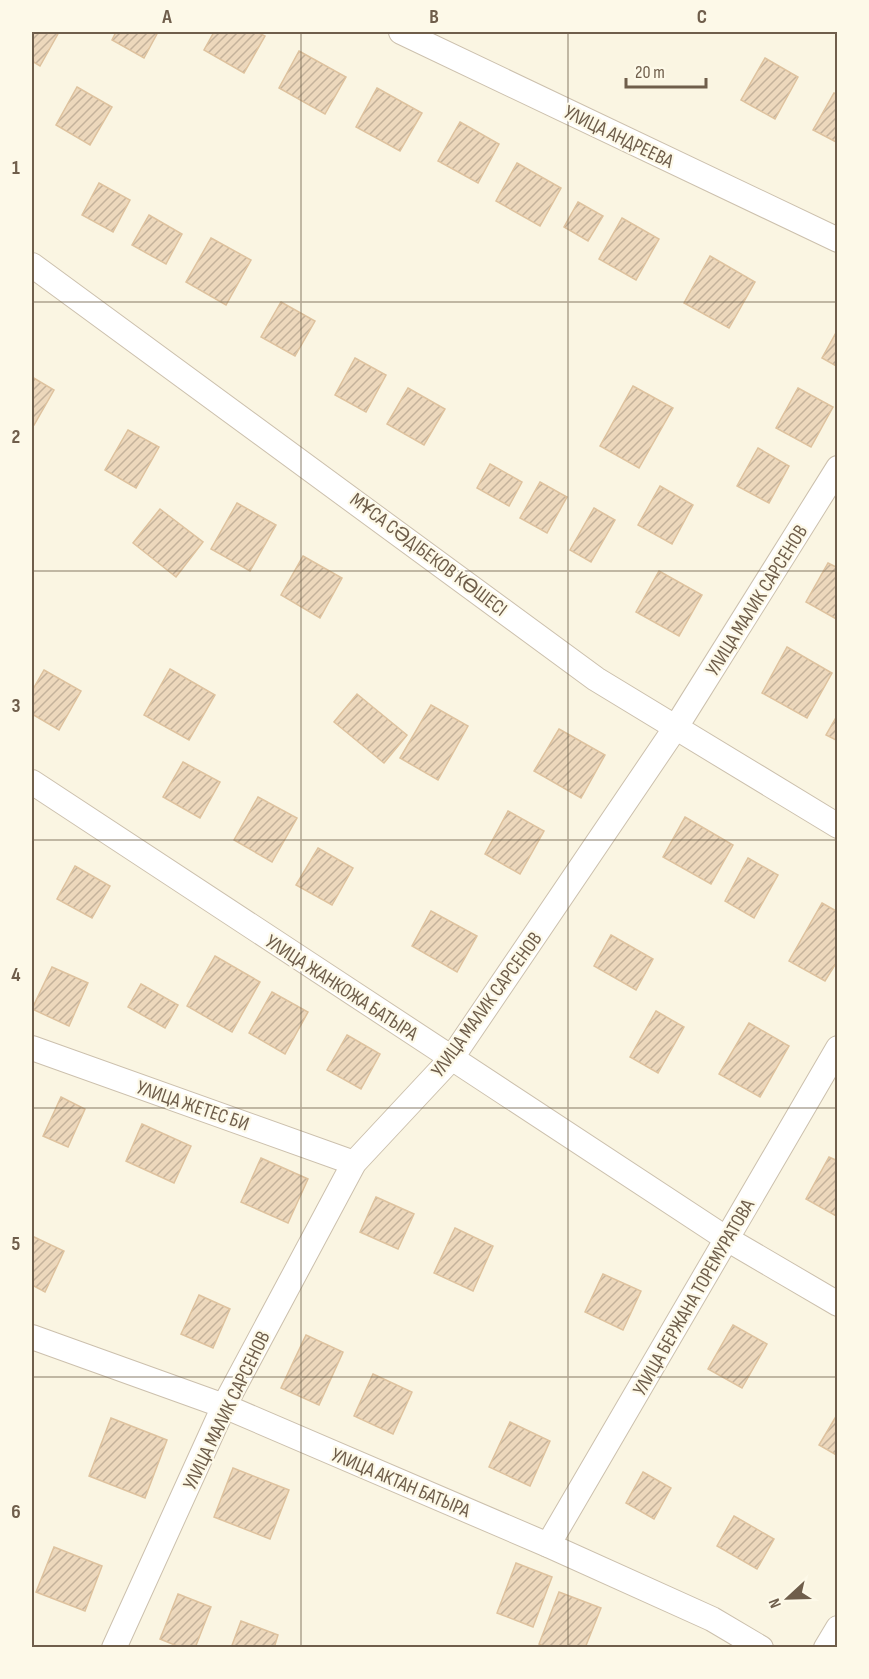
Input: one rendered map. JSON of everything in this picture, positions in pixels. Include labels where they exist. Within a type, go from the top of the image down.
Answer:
[{"type":"street","name":"УЛИЦА АНДРЕЕВА","points":[[401,32],[837,240]]},
{"type":"street","name":"МҰСА СӘДІБЕКОВ КӨШЕСІ","points":[[32,265],[276,441],[596,679],[837,826]]},
{"type":"street","name":"УЛИЦА МАЛИК САРСЕНОВ","points":[[114,1647],[224,1406],[354,1162],[451,1059],[676,727],[837,468]]},
{"type":"street","name":"УЛИЦА ЖАНКОЖА БАТЫРА","points":[[32,782],[727,1239],[837,1304]]},
{"type":"street","name":"УЛИЦА ЖЕТЕС БИ","points":[[32,1048],[354,1162]]},
{"type":"street","name":"УЛИЦА БЕРЖАНА ТОРЕМУРАТОВА","points":[[548,1545],[837,1048]]},
{"type":"street","name":"УЛИЦА АКТАН БАТЫРА","points":[[32,1337],[224,1406],[548,1545],[712,1619],[761,1647]]},
{"type":"street","points":[[826,1647],[837,1628]]},
{"type":"building","points":[[32,32],[59,32],[40,66],[32,61]]},
{"type":"building","points":[[116,32],[158,32],[144,58],[112,40]]},
{"type":"building","points":[[214,32],[257,32],[265,36],[244,73],[204,50]]},
{"type":"building","points":[[299,51],[346,77],[325,114],[279,88]]},
{"type":"building","points":[[765,58],[798,77],[775,119],[741,100]]},
{"type":"building","points":[[77,87],[112,107],[90,145],[56,125]]},
{"type":"building","points":[[377,88],[422,113],[400,151],[356,127]]},
{"type":"building","points":[[834,93],[838,95],[838,143],[813,130]]},
{"type":"building","points":[[460,122],[499,144],[478,183],[438,161]]},
{"type":"building","points":[[517,163],[561,188],[540,226],[496,201]]},
{"type":"building","points":[[99,183],[130,200],[113,232],[82,215]]},
{"type":"building","points":[[578,202],[603,216],[588,241],[564,227]]},
{"type":"building","points":[[149,215],[182,234],[166,264],[132,245]]},
{"type":"building","points":[[622,218],[659,239],[636,280],[599,259]]},
{"type":"building","points":[[211,238],[251,260],[226,305],[186,282]]},
{"type":"building","points":[[710,256],[755,282],[729,328],[684,303]]},
{"type":"building","points":[[281,302],[315,321],[295,356],[261,337]]},
{"type":"building","points":[[838,329],[838,367],[822,358]]},
{"type":"building","points":[[355,358],[386,375],[366,412],[335,395]]},
{"type":"building","points":[[32,377],[54,390],[34,425],[32,424]]},
{"type":"building","points":[[633,386],[673,408],[639,468],[600,446]]},
{"type":"building","points":[[408,388],[445,409],[424,445],[387,424]]},
{"type":"building","points":[[798,388],[833,407],[811,447],[776,428]]},
{"type":"building","points":[[128,430],[159,447],[136,488],[105,470]]},
{"type":"building","points":[[758,448],[789,466],[769,503],[737,486]]},
{"type":"building","points":[[490,464],[522,482],[509,506],[477,488]]},
{"type":"building","points":[[540,482],[567,497],[547,533],[520,518]]},
{"type":"building","points":[[660,486],[693,505],[672,544],[638,525]]},
{"type":"building","points":[[237,503],[276,525],[250,571],[211,549]]},
{"type":"building","points":[[594,508],[615,520],[591,562],[570,550]]},
{"type":"building","points":[[160,509],[203,542],[176,577],[133,543]]},
{"type":"building","points":[[303,556],[342,578],[320,618],[281,595]]},
{"type":"building","points":[[828,563],[838,568],[838,620],[806,602]]},
{"type":"building","points":[[659,571],[702,595],[679,636],[636,612]]},
{"type":"building","points":[[787,647],[832,673],[807,718],[762,693]]},
{"type":"building","points":[[170,669],[215,695],[189,740],[144,715]]},
{"type":"building","points":[[44,670],[81,691],[59,730],[32,714],[32,691]]},
{"type":"building","points":[[357,694],[407,735],[384,763],[334,722]]},
{"type":"building","points":[[431,705],[468,726],[438,780],[400,758]]},
{"type":"building","points":[[838,714],[838,741],[826,735]]},
{"type":"building","points":[[559,729],[605,755],[581,798],[534,771]]},
{"type":"building","points":[[183,762],[220,782],[200,818],[163,797]]},
{"type":"building","points":[[258,797],[297,818],[272,862],[234,840]]},
{"type":"building","points":[[508,811],[544,831],[520,874],[485,854]]},
{"type":"building","points":[[685,817],[733,845],[711,884],[663,857]]},
{"type":"building","points":[[318,848],[353,868],[332,905],[296,885]]},
{"type":"building","points":[[748,858],[778,875],[754,918],[725,901]]},
{"type":"building","points":[[75,866],[110,886],[92,918],[57,899]]},
{"type":"building","points":[[822,903],[838,912],[838,960],[825,981],[789,961]]},
{"type":"building","points":[[431,911],[477,936],[457,972],[412,946]]},
{"type":"building","points":[[611,935],[653,959],[636,990],[594,966]]},
{"type":"building","points":[[215,956],[260,982],[232,1032],[187,1006]]},
{"type":"building","points":[[52,967],[88,983],[69,1026],[32,1009]]},
{"type":"building","points":[[141,984],[178,1005],[165,1028],[128,1007]]},
{"type":"building","points":[[272,992],[308,1012],[285,1054],[249,1033]]},
{"type":"building","points":[[656,1011],[684,1027],[658,1073],[630,1057]]},
{"type":"building","points":[[749,1023],[789,1046],[760,1097],[719,1074]]},
{"type":"building","points":[[347,1035],[380,1054],[361,1089],[327,1070]]},
{"type":"building","points":[[61,1097],[85,1109],[68,1147],[43,1136]]},
{"type":"building","points":[[142,1124],[191,1146],[174,1183],[126,1161]]},
{"type":"building","points":[[829,1157],[838,1161],[838,1217],[806,1199]]},
{"type":"building","points":[[261,1158],[308,1179],[288,1223],[241,1202]]},
{"type":"building","points":[[376,1197],[414,1214],[398,1249],[360,1232]]},
{"type":"building","points":[[455,1228],[493,1246],[473,1291],[434,1273]]},
{"type":"building","points":[[32,1236],[64,1251],[45,1292],[32,1285]]},
{"type":"building","points":[[603,1274],[641,1291],[623,1330],[585,1312]]},
{"type":"building","points":[[199,1295],[230,1309],[213,1348],[181,1334]]},
{"type":"building","points":[[733,1325],[767,1344],[742,1388],[708,1369]]},
{"type":"building","points":[[306,1335],[343,1352],[319,1405],[281,1388]]},
{"type":"building","points":[[373,1374],[412,1392],[393,1434],[354,1416]]},
{"type":"building","points":[[838,1413],[838,1456],[819,1445]]},
{"type":"building","points":[[111,1418],[167,1440],[145,1498],[89,1476]]},
{"type":"building","points":[[510,1422],[550,1441],[530,1486],[489,1467]]},
{"type":"building","points":[[233,1468],[289,1490],[270,1539],[214,1517]]},
{"type":"building","points":[[643,1472],[671,1488],[654,1519],[626,1503]]},
{"type":"building","points":[[734,1516],[774,1539],[757,1569],[717,1546]]},
{"type":"building","points":[[54,1547],[102,1566],[85,1611],[36,1592]]},
{"type":"building","points":[[516,1563],[552,1577],[533,1627],[497,1613]]},
{"type":"building","points":[[559,1592],[601,1608],[585,1648],[548,1648],[539,1644]]},
{"type":"building","points":[[178,1594],[211,1607],[195,1648],[182,1648],[160,1639]]},
{"type":"building","points":[[241,1621],[278,1635],[274,1648],[231,1648]]}]
